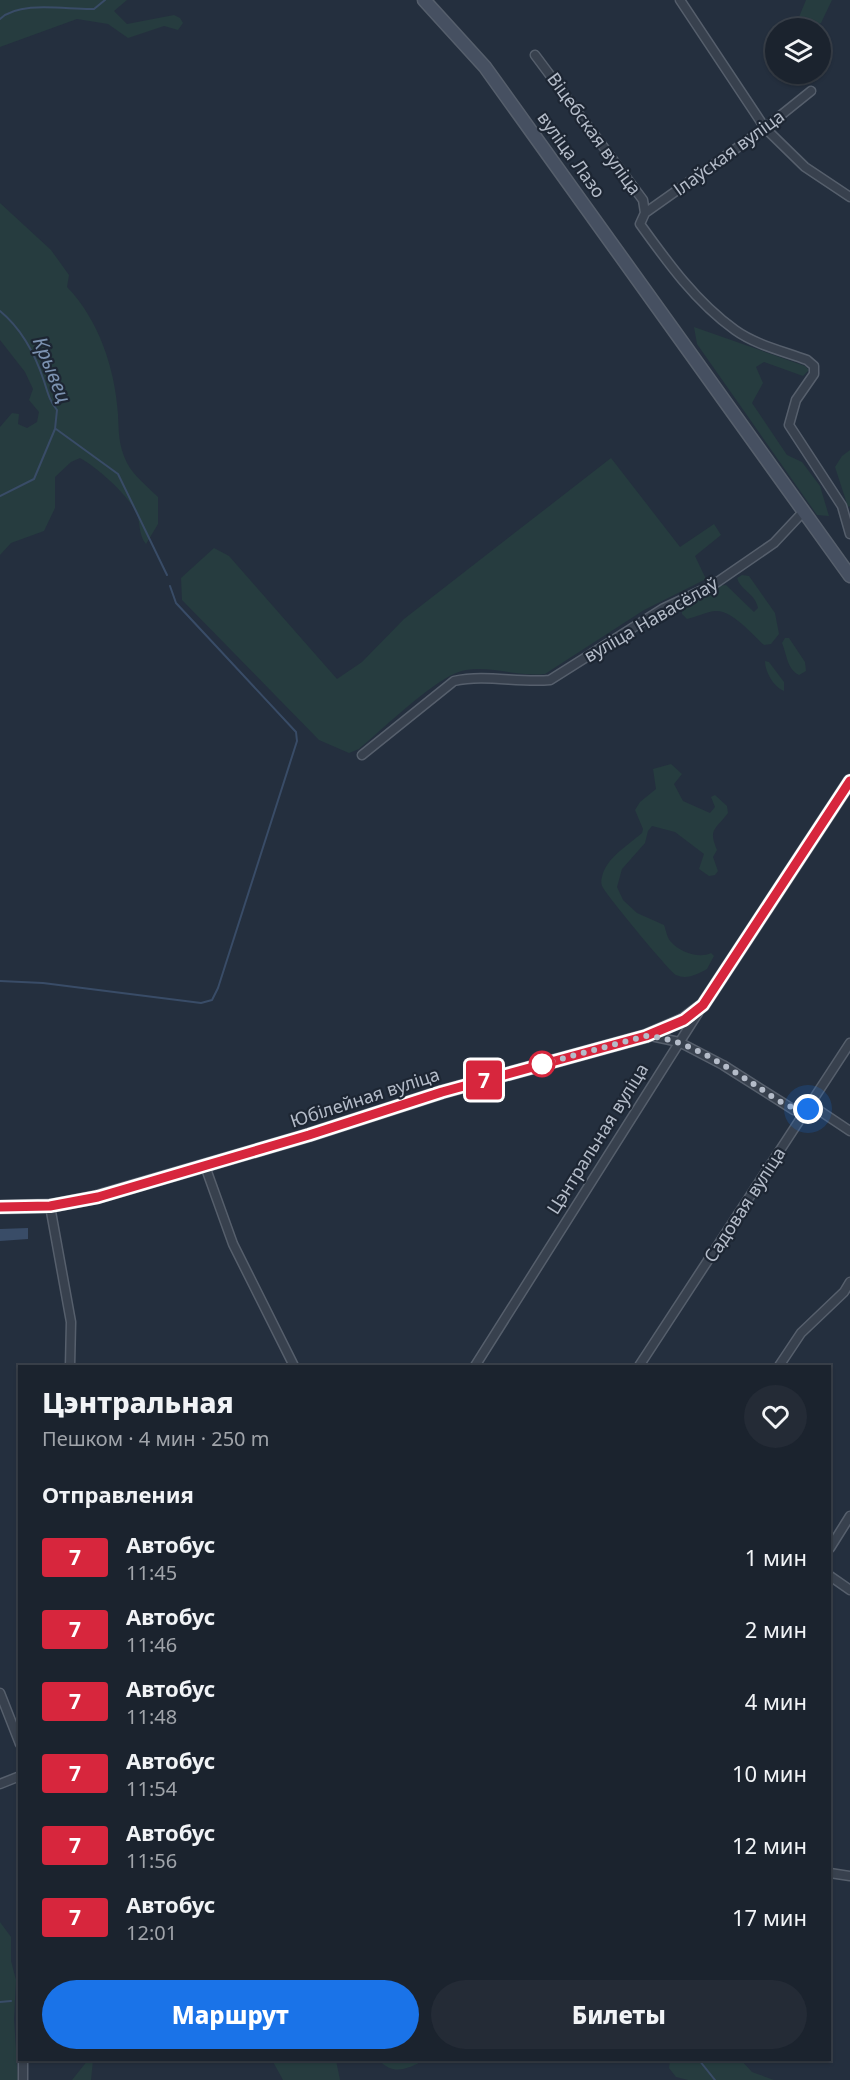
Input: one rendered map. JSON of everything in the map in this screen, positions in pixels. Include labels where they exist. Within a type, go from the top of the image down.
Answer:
[{"type":"main road","name":"вуліца Лазо","points":[[424,0],[485,67],[804,511],[849,570]]},
{"type":"main road","name":"Цэнтральная вуліца","points":[[703,1005],[850,781]]},
{"type":"main road","name":"Юбілейная вуліца","points":[[0,1207],[50,1206],[98,1197],[442,1092],[646,1036],[684,1020],[703,1005]]},
{"type":"street","points":[[680,0],[765,128],[805,167],[850,197]]},
{"type":"street","name":"Віцебская вуліца","points":[[535,55],[643,200],[645,213],[640,224],[686,285],[735,330],[751,339],[807,360],[814,366],[814,374],[796,400],[789,425],[842,506],[850,534]]},
{"type":"street","name":"Ілаўская вуліца","points":[[645,213],[765,128],[811,91]]},
{"type":"street","name":"вуліца Навасёлаў","points":[[362,755],[454,681],[472,677],[529,682],[550,680],[664,608],[713,585],[774,543],[804,511]]},
{"type":"street","name":"Цэнтральная вуліца","points":[[476,1365],[703,1005]]},
{"type":"street","points":[[646,1036],[661,1036],[679,1042],[723,1065],[794,1110],[820,1111],[850,1131]]},
{"type":"street","name":"Садовая вуліца","points":[[640,1365],[850,1043]]},
{"type":"street","points":[[205,1166],[233,1244],[294,1365]]},
{"type":"street","points":[[50,1206],[71,1322],[70,1365]]},
{"type":"street","points":[[780,1365],[801,1333],[844,1292],[850,1282]]},
{"type":"street","points":[[831,1546],[850,1516]]},
{"type":"street","points":[[831,1577],[850,1590]]},
{"type":"street","points":[[0,1693],[18,1739]]},
{"type":"street","points":[[0,1784],[18,1777]]},
{"type":"street","points":[[831,1873],[850,1876]]},
{"type":"street","points":[[23,2061],[23,2080]]},
{"type":"green space","points":[[0,0],[127,0],[114,11],[127,24],[174,15],[183,23],[178,30],[164,26],[128,38],[108,24],[77,19],[0,47]]},
{"type":"green space","points":[[806,0],[832,0],[823,18],[799,17]]},
{"type":"green space","points":[[0,203],[51,250],[69,275],[67,287],[88,314],[103,346],[113,380],[124,456],[133,472],[158,497],[158,524],[146,544],[136,512],[126,497],[103,475],[80,458],[71,462],[55,477],[55,508],[44,531],[11,543],[0,555],[0,427],[12,413],[19,414],[18,424],[27,428],[37,422],[39,412],[29,400],[33,389],[25,372],[0,340]]},
{"type":"green space","points":[[694,327],[805,366],[809,370],[803,376],[764,362],[756,367],[763,383],[752,403],[787,455],[802,462],[820,486],[829,516],[817,515],[697,344]]},
{"type":"green space","points":[[850,450],[850,506],[848,507],[835,467],[842,456]]},
{"type":"green space","points":[[611,458],[680,547],[714,524],[721,535],[695,556],[706,579],[644,610],[545,674],[476,669],[455,673],[427,691],[359,749],[349,753],[319,740],[182,600],[181,578],[214,548],[229,556],[337,679],[362,662],[404,619]]},
{"type":"green space","points":[[742,575],[749,576],[775,613],[779,634],[771,644],[764,645],[741,623],[721,611],[687,619],[682,614],[681,605],[717,586],[726,585],[754,612],[758,608],[756,603],[737,578]]},
{"type":"green space","points":[[785,638],[789,638],[805,662],[806,671],[799,675],[788,661],[782,643]]},
{"type":"green space","points":[[765,661],[769,662],[784,682],[784,691],[771,679]]},
{"type":"green space","points":[[671,764],[682,774],[674,784],[683,801],[710,813],[715,807],[711,797],[715,795],[727,806],[728,813],[713,834],[717,850],[713,857],[718,871],[715,875],[709,876],[699,869],[704,854],[675,832],[652,826],[645,843],[622,869],[617,887],[623,900],[637,913],[664,925],[668,938],[675,946],[690,954],[711,953],[714,956],[707,969],[688,977],[676,975],[671,971],[614,903],[601,883],[604,870],[612,858],[642,833],[643,829],[635,810],[640,802],[656,789],[653,769]]},
{"type":"green space","points":[[418,1078],[422,1080],[421,1085],[397,1096],[393,1094],[391,1089],[394,1087]]},
{"type":"green space","points":[[0,1922],[11,1937],[11,1961],[16,1980],[14,2019],[18,2080],[0,2080]]},
{"type":"green space","points":[[87,2061],[93,2061],[91,2080],[72,2080]]},
{"type":"green space","points":[[273,2061],[336,2061],[340,2080],[283,2080]]},
{"type":"green space","points":[[380,2061],[422,2061],[401,2069],[384,2065]]},
{"type":"green space","points":[[670,2061],[742,2061],[752,2072],[774,2080],[688,2080],[676,2077],[669,2068]]},
{"type":"water","points":[[28,1228],[28,1239],[0,1241],[0,1229]]},
{"type":"waterway","name":"Крывец","points":[[0,19],[9,13],[31,8],[94,9],[105,0]]},
{"type":"waterway","name":"Крывец","points":[[0,311],[27,343],[50,400],[57,410],[55,429],[34,479],[0,496]]},
{"type":"waterway","points":[[56,429],[118,474],[167,575]]},
{"type":"waterway","points":[[0,981],[43,983],[201,1003],[212,1000],[218,988],[297,741],[296,732],[176,603],[170,586]]},
{"type":"waterway","points":[[0,2002],[11,2001]]},
{"type":"waterway","points":[[700,2061],[715,2080]]},
{"type":"bus line","name":"7","points":[[0,1207],[50,1206],[98,1197],[309,1135],[442,1092],[646,1036],[684,1020],[703,1005],[850,781]]},
{"type":"route","points":[[542,1064],[646,1036],[661,1036],[679,1042],[723,1065],[794,1110],[808,1109]]}]
